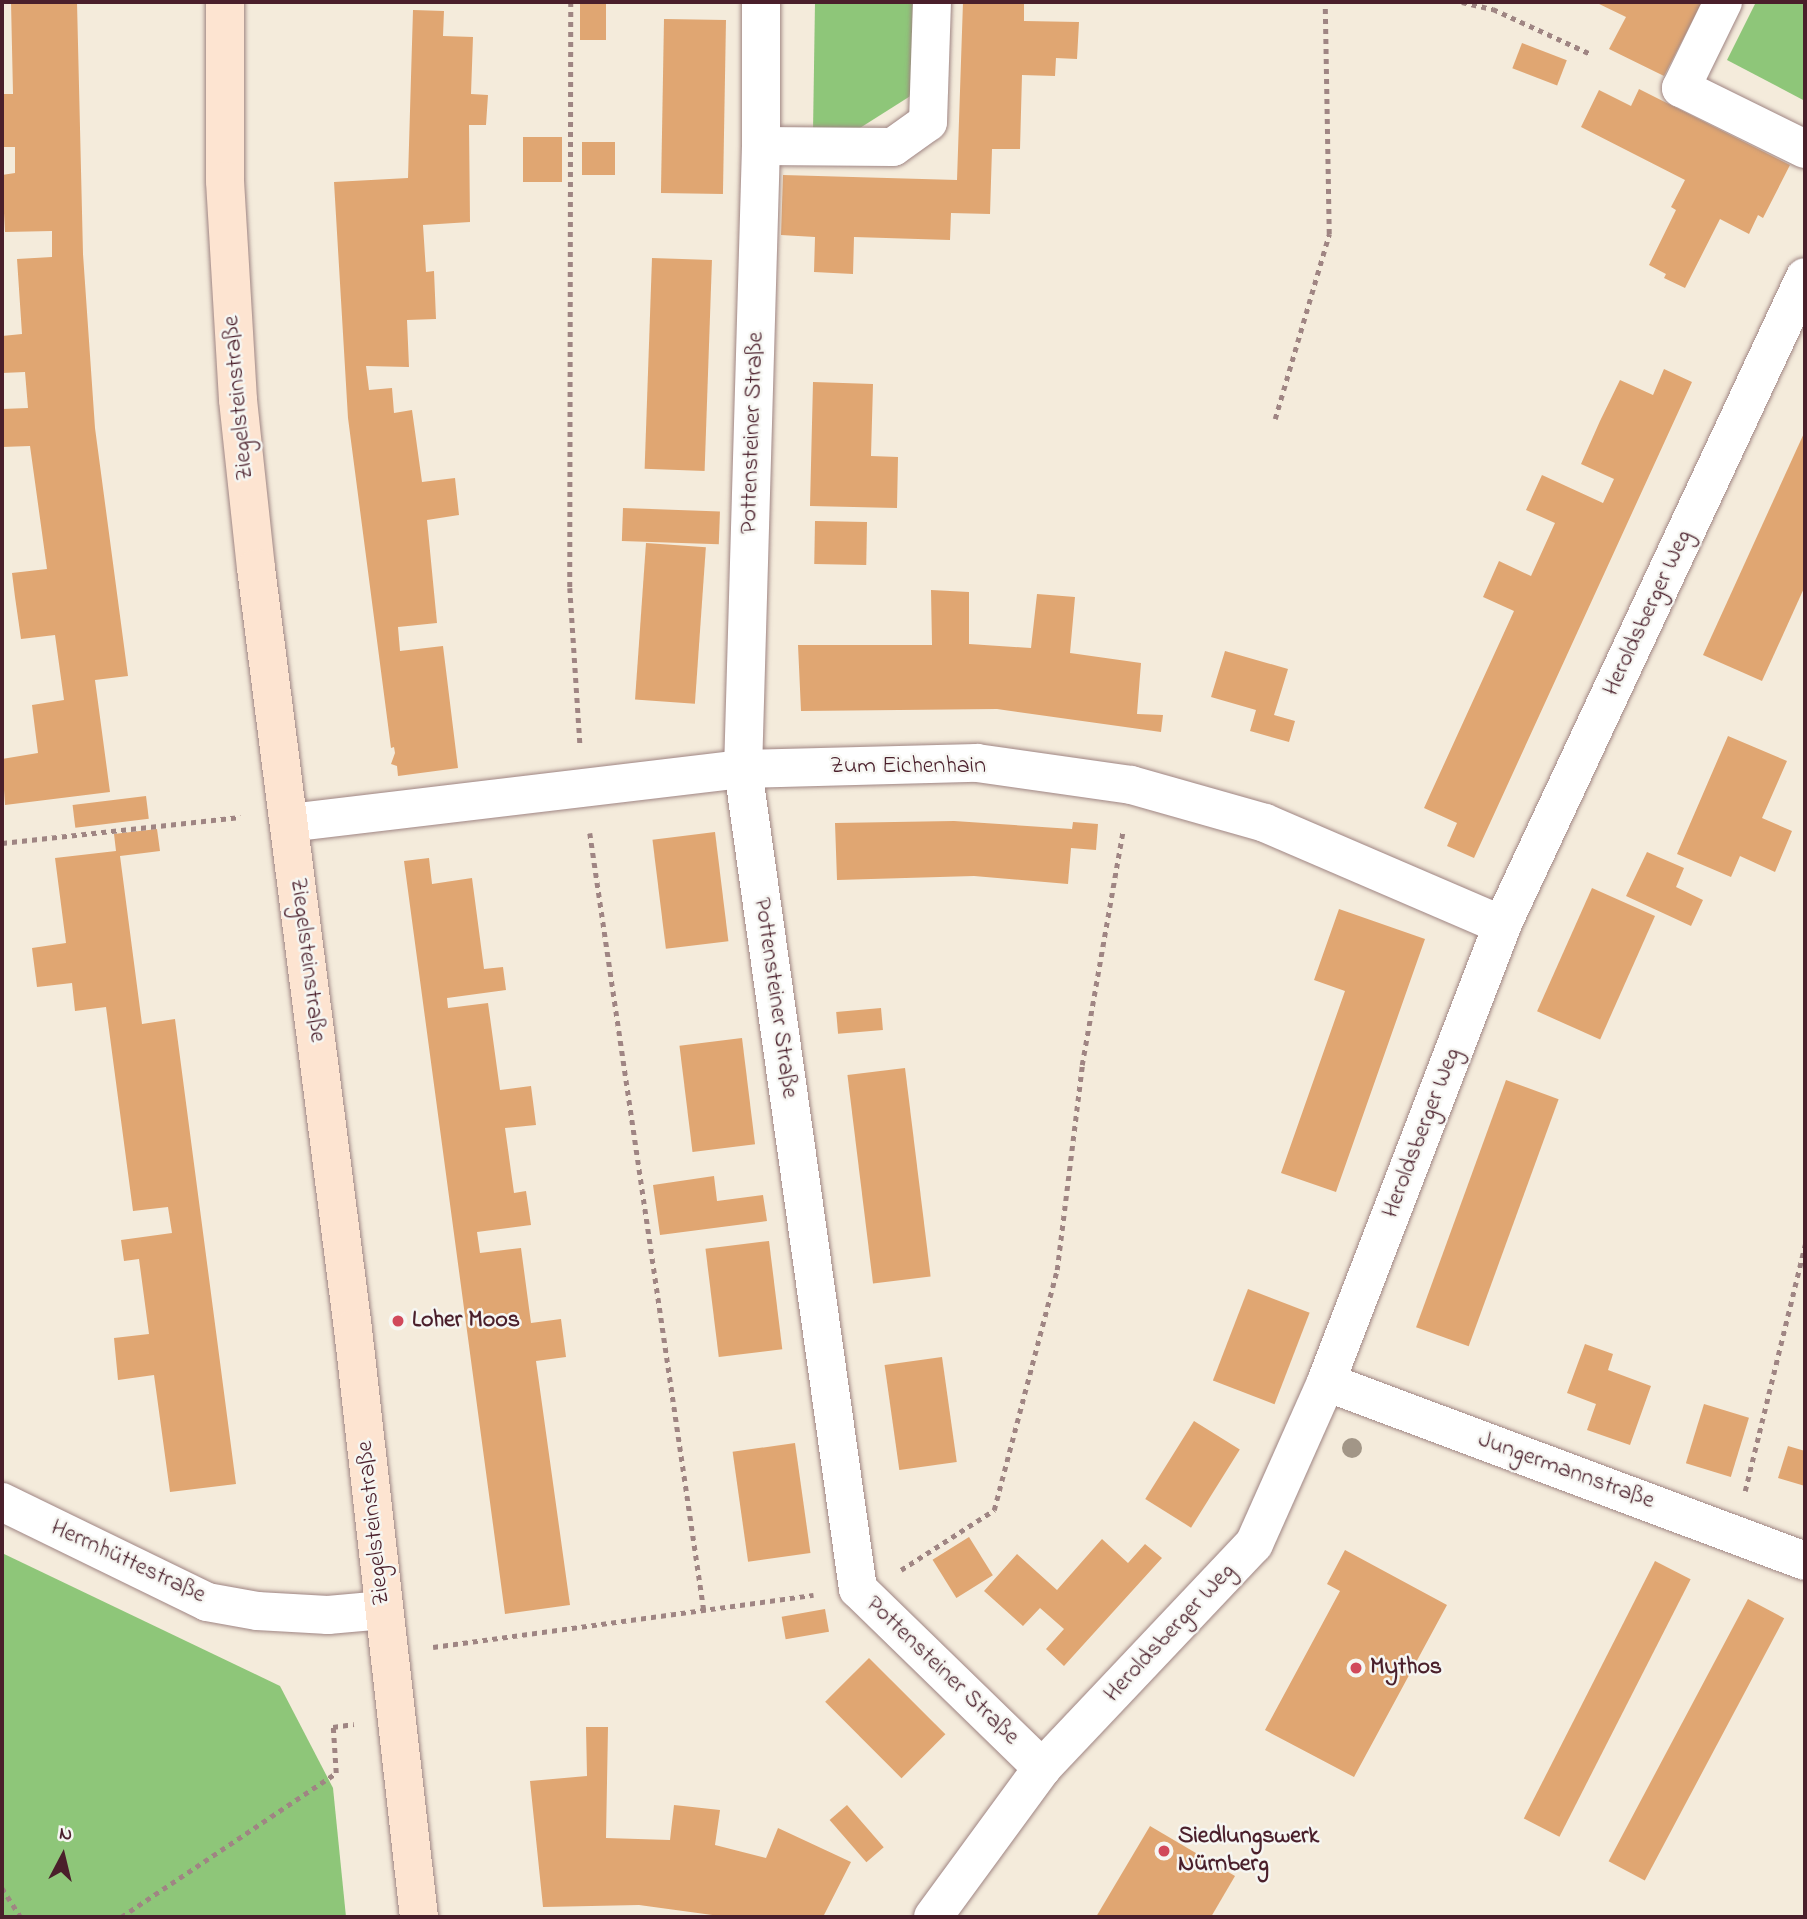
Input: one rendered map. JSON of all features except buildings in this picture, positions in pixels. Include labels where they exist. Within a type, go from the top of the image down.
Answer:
[{"type":"main road","name":"Ziegelsteinstraße","points":[[225,2],[225,181],[238,400],[256,568],[353,1329],[419,1917]]},
{"type":"street","name":"Pottensteiner Straße","points":[[761,2],[761,146],[743,769],[858,1589],[1042,1768]]},
{"type":"street","points":[[761,146],[893,147],[928,122],[932,2]]},
{"type":"street","points":[[1723,2],[1681,88],[1805,149]]},
{"type":"street","name":"Heroldsberger Weg","points":[[933,1917],[1042,1768],[1254,1544],[1326,1382],[1502,925],[1805,277]]},
{"type":"street","name":"Zum Eichenhain","points":[[289,823],[743,769],[977,764],[1130,785],[1265,822],[1502,925]]},
{"type":"street","name":"Jungermannstraße","points":[[1326,1382],[1805,1561]]},
{"type":"street","name":"Herrnhüttestraße","points":[[2,1502],[207,1602],[257,1611],[328,1615],[384,1610]]},
{"type":"path","points":[[1275,419],[1329,234],[1325,2]]},
{"type":"path","points":[[1462,2],[1493,9],[1591,54]]},
{"type":"path","points":[[389,1653],[858,1589],[883,1581],[994,1510],[1057,1270],[1082,1065],[1130,785]]},
{"type":"path","points":[[2,843],[271,814],[289,823]]},
{"type":"path","points":[[1735,1534],[1805,1244]]},
{"type":"path","points":[[121,1917],[336,1773],[333,1727],[395,1715]]},
{"type":"path","points":[[2,1888],[21,1917]]},
{"type":"green space","points":[[815,2],[913,2],[912,95],[852,133],[813,132]]},
{"type":"green space","points":[[1756,2],[1805,2],[1805,101],[1727,60]]},
{"type":"green space","points":[[2,1553],[280,1686],[333,1788],[346,1917],[2,1917]]},
{"type":"place","name":"Loher Moos","points":[[398,1321]]},
{"type":"place","name":"Mythos","points":[[1356,1668]]},
{"type":"place","name":"Siedlungswerk Nürnberg","points":[[1164,1851]]}]
